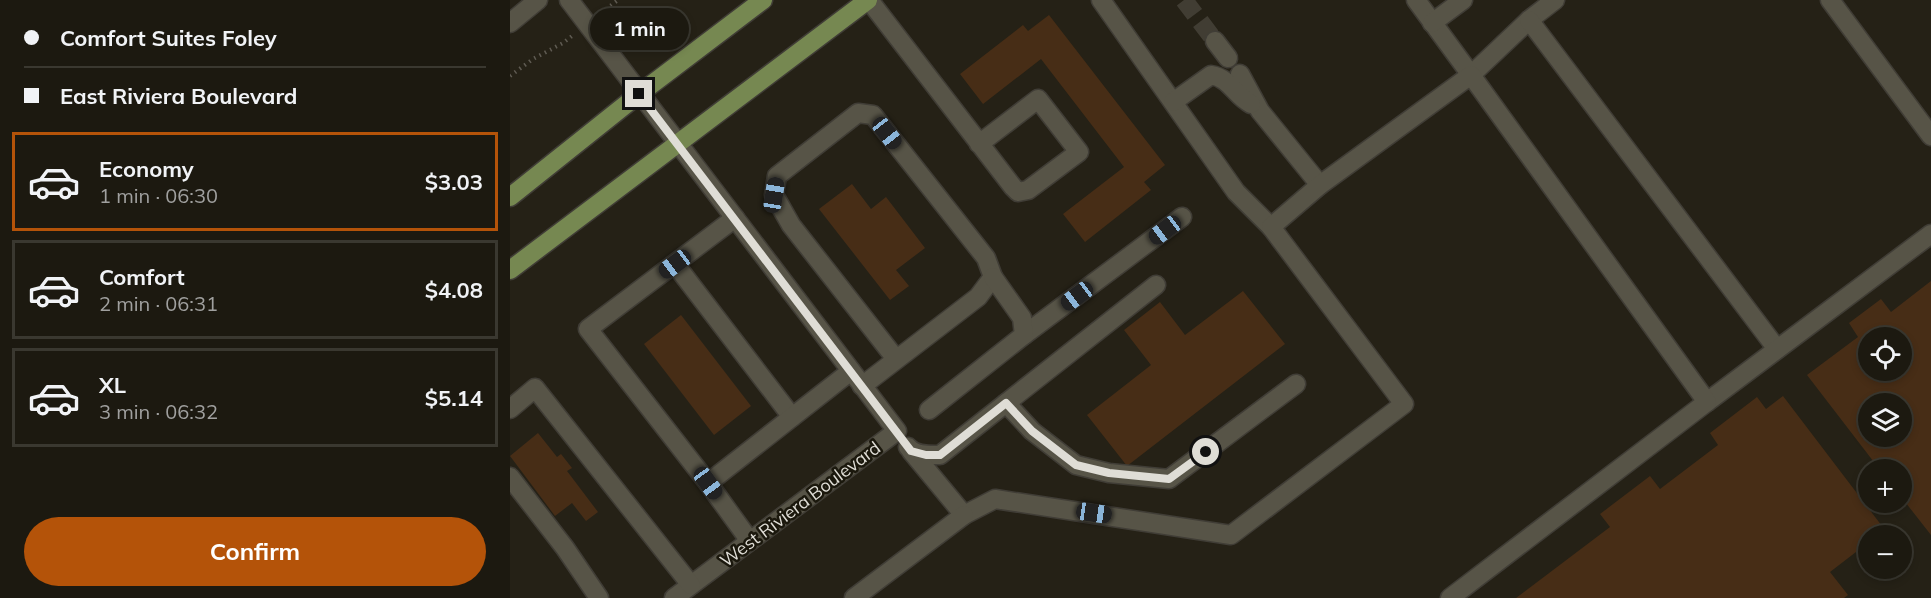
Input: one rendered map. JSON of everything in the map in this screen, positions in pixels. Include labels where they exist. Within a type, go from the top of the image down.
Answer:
[{"type":"main road","points":[[510,197],[639,94],[763,0]]},
{"type":"main road","points":[[510,270],[868,0]]},
{"type":"street","points":[[510,23],[538,0]]},
{"type":"street","name":"West Riviera Boulevard","points":[[569,0],[897,431],[681,594]]},
{"type":"street","points":[[868,0],[979,144],[1018,192],[1028,190],[1079,152],[1038,99],[979,144]]},
{"type":"street","points":[[854,598],[964,514],[995,499],[1231,535],[1404,404],[1271,227],[1236,192],[1101,0]]},
{"type":"street","points":[[1416,0],[1707,402]]},
{"type":"street","points":[[1432,22],[1463,0]]},
{"type":"street","points":[[1271,227],[1320,184],[1471,75],[1529,20],[1555,0]]},
{"type":"street","points":[[1830,0],[1931,136]]},
{"type":"street","points":[[1529,20],[1778,349]]},
{"type":"street","points":[[1215,41],[1228,58]]},
{"type":"street","points":[[1240,74],[1257,106],[1273,129],[1320,184]]},
{"type":"street","points":[[1173,102],[1211,75],[1225,80],[1241,99],[1257,106]]},
{"type":"street","points":[[896,359],[791,225],[774,195],[777,177],[858,113],[873,115],[986,258],[993,278],[1022,318],[1024,335]]},
{"type":"street","points":[[929,410],[1024,335],[1182,217]]},
{"type":"street","points":[[735,218],[588,329],[708,483],[750,541]]},
{"type":"street","points":[[1450,598],[1931,234]]},
{"type":"street","points":[[675,264],[792,417]]},
{"type":"street","points":[[708,483],[792,417],[857,378],[896,359],[978,297],[993,278]]},
{"type":"street","points":[[911,451],[926,455],[940,455],[1156,285]]},
{"type":"street","points":[[1006,403],[1032,431],[1076,465],[1109,473],[1169,479],[1296,384]]},
{"type":"street","points":[[510,409],[535,388],[681,594]]},
{"type":"street","points":[[897,431],[964,514]]},
{"type":"street","points":[[510,477],[565,548],[599,598]]},
{"type":"path","points":[[510,76],[563,43],[618,0]]},
{"type":"building","points":[[1049,15],[1165,165],[1144,182],[1151,190],[1085,242],[1063,214],[1124,167],[1041,59],[983,104],[960,74],[1023,25],[1028,31]]},
{"type":"building","points":[[852,184],[871,209],[886,197],[925,248],[896,270],[909,286],[890,300],[819,209]]},
{"type":"building","points":[[1931,281],[1931,535],[1912,511],[1912,459],[1872,459],[1862,447],[1912,447],[1912,393],[1858,393],[1858,441],[1807,375],[1858,337],[1849,323],[1881,299],[1891,312]]},
{"type":"building","points":[[1243,291],[1285,344],[1127,466],[1087,415],[1151,365],[1124,330],[1160,302],[1185,335]]},
{"type":"building","points":[[681,315],[751,406],[714,435],[644,344]]},
{"type":"building","points":[[1783,396],[1858,495],[1858,513],[1872,513],[1881,525],[1858,525],[1858,550],[1830,572],[1848,595],[1844,598],[1516,598],[1610,527],[1600,514],[1650,476],[1660,489],[1718,445],[1710,433],[1757,397],[1766,409]]},
{"type":"building","points":[[538,433],[557,457],[561,454],[572,468],[567,471],[598,512],[586,521],[572,503],[555,516],[510,456]]},
{"type":"tunnel","points":[[1184,0],[1215,41]]},
{"type":"route","points":[[639,94],[911,451],[926,455],[940,455],[1006,403],[1032,431],[1076,465],[1109,473],[1169,479],[1206,452]]}]
